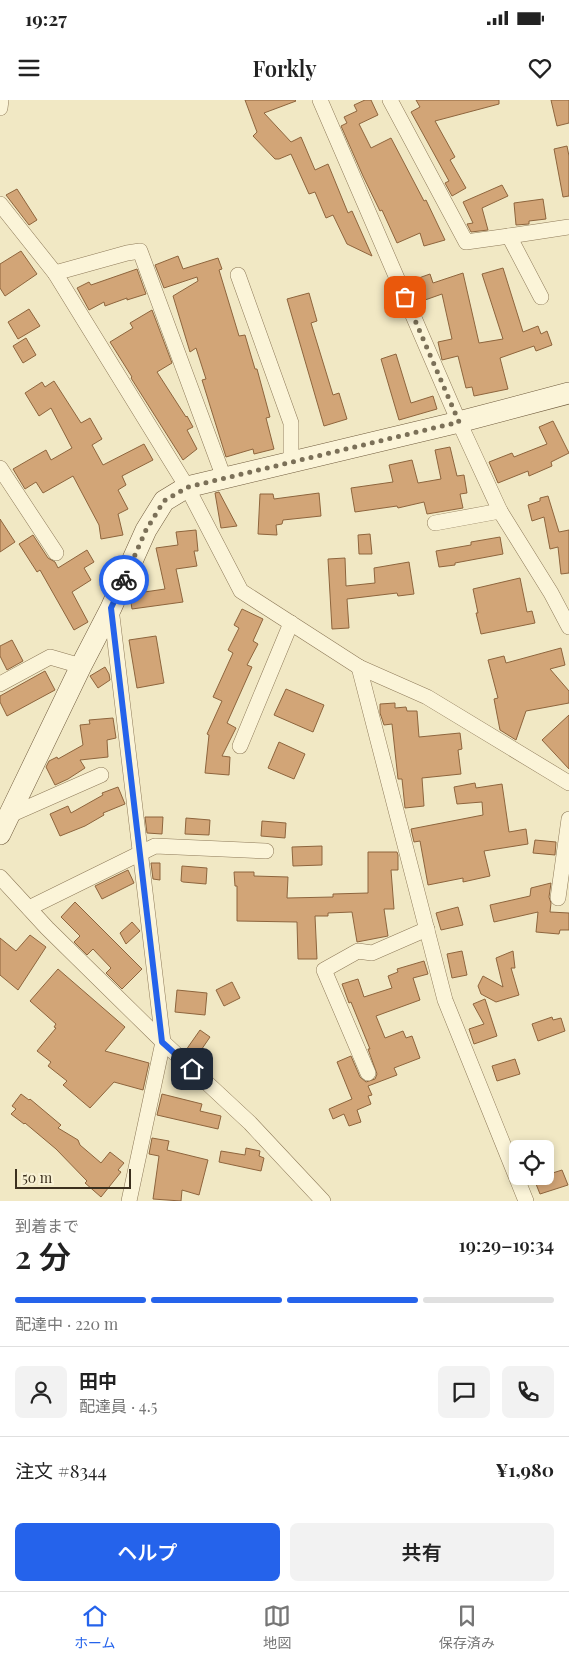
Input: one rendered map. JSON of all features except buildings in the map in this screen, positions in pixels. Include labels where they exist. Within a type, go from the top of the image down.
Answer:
[{"type":"street","points":[[0,108],[1,100]]},
{"type":"street","points":[[320,100],[459,422],[500,511],[569,627]]},
{"type":"street","points":[[390,100],[466,242],[569,227]]},
{"type":"street","points":[[0,204],[55,273],[188,487],[241,591],[360,668],[427,697],[569,783]]},
{"type":"street","points":[[509,236],[541,296]]},
{"type":"street","points":[[55,273],[126,253],[140,251],[224,478]]},
{"type":"street","points":[[238,275],[291,422],[291,462]]},
{"type":"street","points":[[4,825],[111,608],[146,530],[164,501],[188,487],[459,422],[569,392]]},
{"type":"street","points":[[0,468],[56,553]]},
{"type":"street","points":[[435,523],[500,511]]},
{"type":"street","points":[[111,608],[162,1042],[129,1201]]},
{"type":"street","points":[[240,746],[291,623]]},
{"type":"street","points":[[0,684],[50,657],[81,666]]},
{"type":"street","points":[[360,668],[444,1000],[526,1201]]},
{"type":"street","points":[[4,825],[101,775]]},
{"type":"street","points":[[558,898],[569,819]]},
{"type":"street","points":[[28,908],[155,846],[266,851]]},
{"type":"street","points":[[0,877],[28,908],[162,1042],[250,1123],[323,1201]]},
{"type":"street","points":[[368,1074],[324,970],[358,951],[372,954],[427,928]]},
{"type":"way so far","points":[[124,580],[146,530],[164,501],[188,487],[459,422],[405,297]]},
{"type":"route","points":[[124,580],[111,608],[162,1042],[192,1069]]}]
